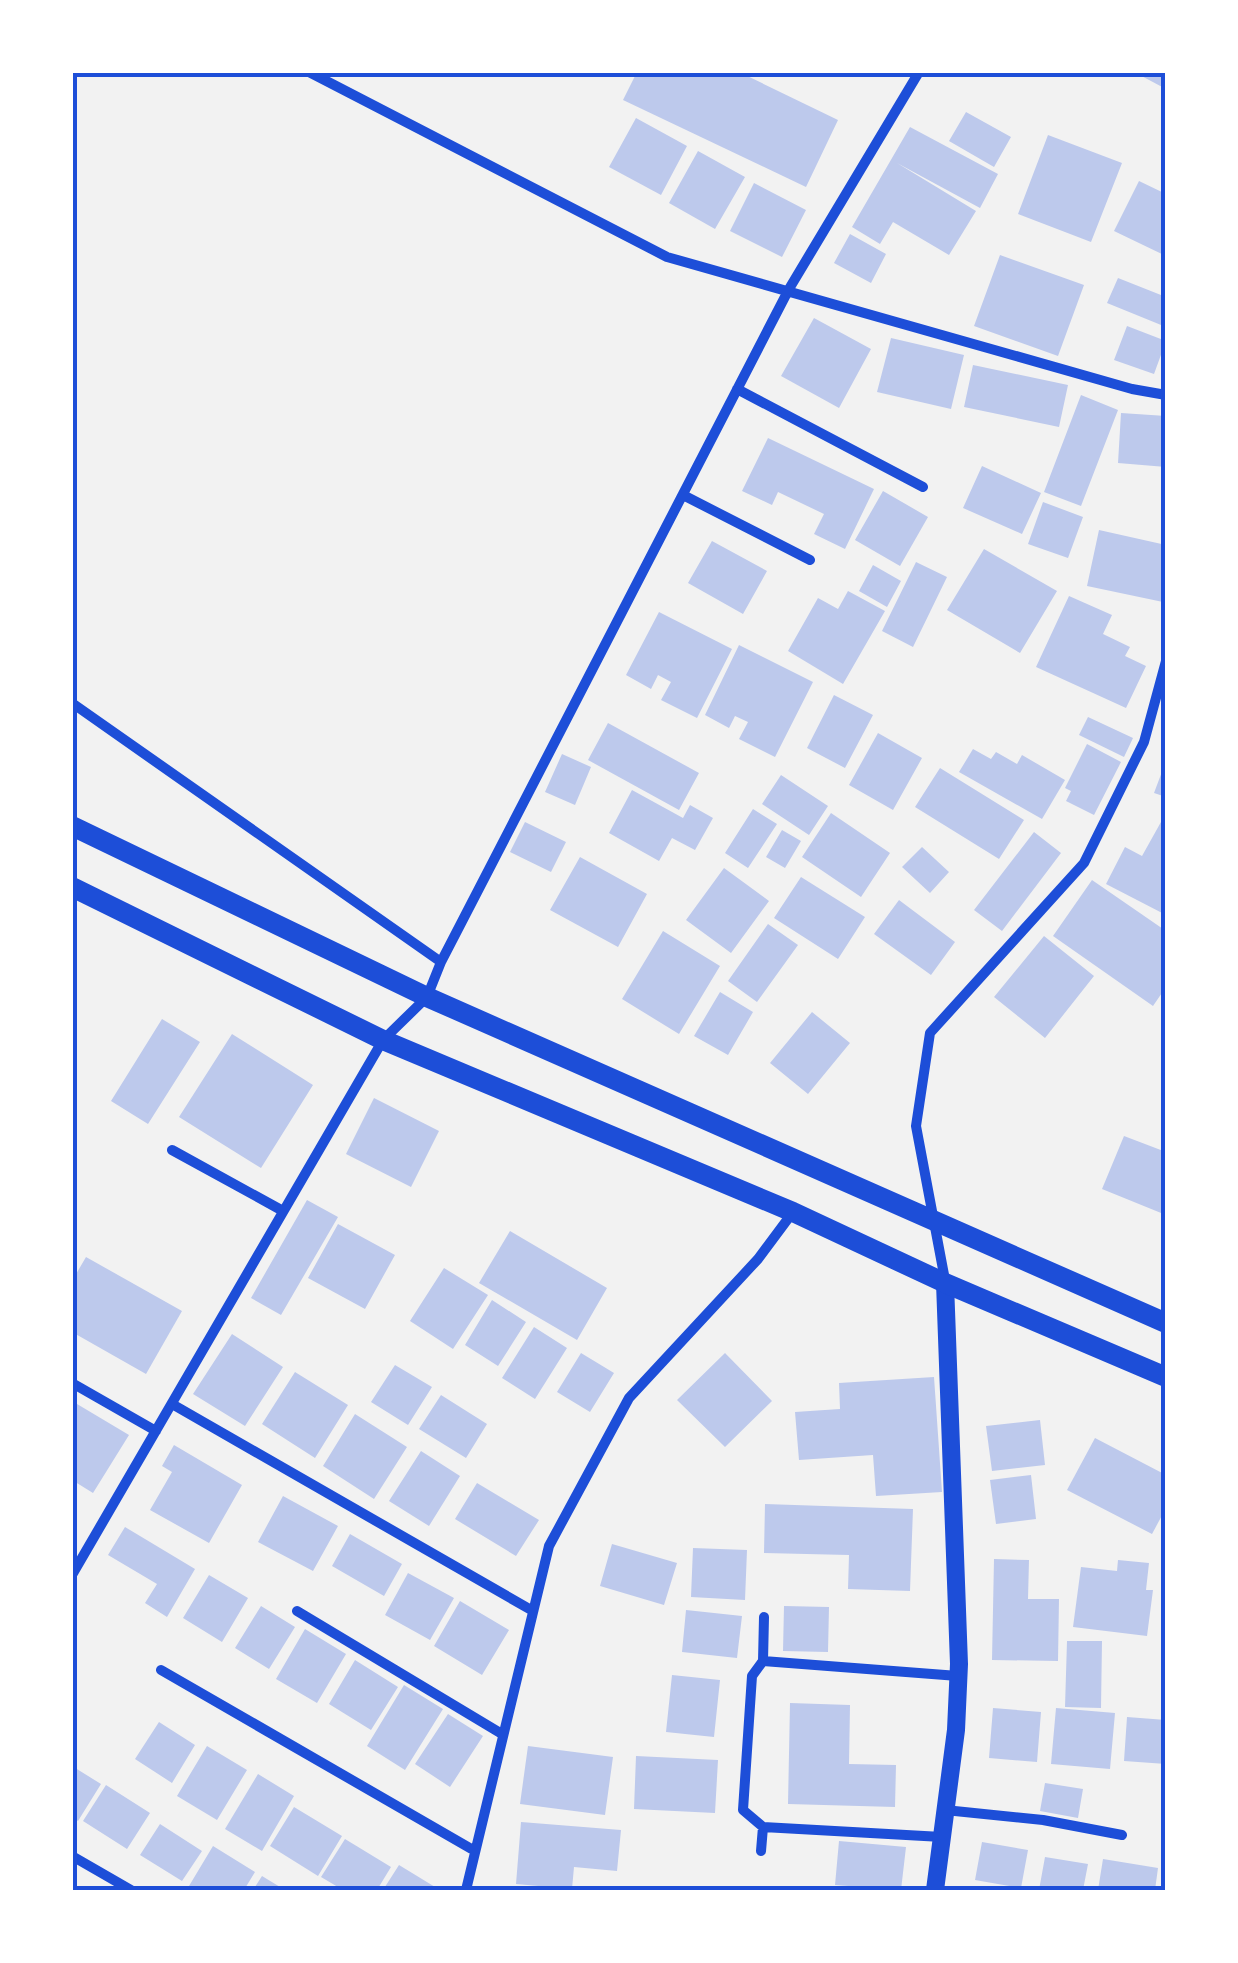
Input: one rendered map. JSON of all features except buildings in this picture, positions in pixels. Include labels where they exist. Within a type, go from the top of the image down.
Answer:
[{"type":"main road","points":[[72,826],[427,997],[1166,1323]]},
{"type":"main road","points":[[72,887],[382,1040],[793,1212],[946,1283],[1166,1377]]},
{"type":"street","points":[[309,72],[667,257],[1132,389],[1166,395]]},
{"type":"street","points":[[72,1574],[382,1040],[427,997],[441,962],[790,289],[919,72]]},
{"type":"street","points":[[737,389],[924,487]]},
{"type":"street","points":[[682,495],[810,560]]},
{"type":"street","points":[[935,1890],[956,1730],[958,1676],[946,1283],[916,1126],[930,1032],[1084,863],[1144,742],[1166,661]]},
{"type":"street","points":[[72,704],[441,962]]},
{"type":"street","points":[[172,1150],[283,1211]]},
{"type":"street","points":[[466,1890],[549,1546],[629,1398],[758,1260],[793,1212]]},
{"type":"street","points":[[72,1383],[156,1431]]},
{"type":"street","points":[[172,1404],[532,1611]]},
{"type":"street","points":[[297,1611],[502,1734]]},
{"type":"street","points":[[764,1617],[763,1661],[752,1676],[742,1810],[763,1827],[942,1837]]},
{"type":"street","points":[[763,1661],[958,1676]]},
{"type":"street","points":[[162,1670],[475,1851]]},
{"type":"street","points":[[945,1810],[1043,1820],[1122,1835]]},
{"type":"street","points":[[761,1851],[763,1827]]},
{"type":"street","points":[[72,1856],[131,1890]]}]
